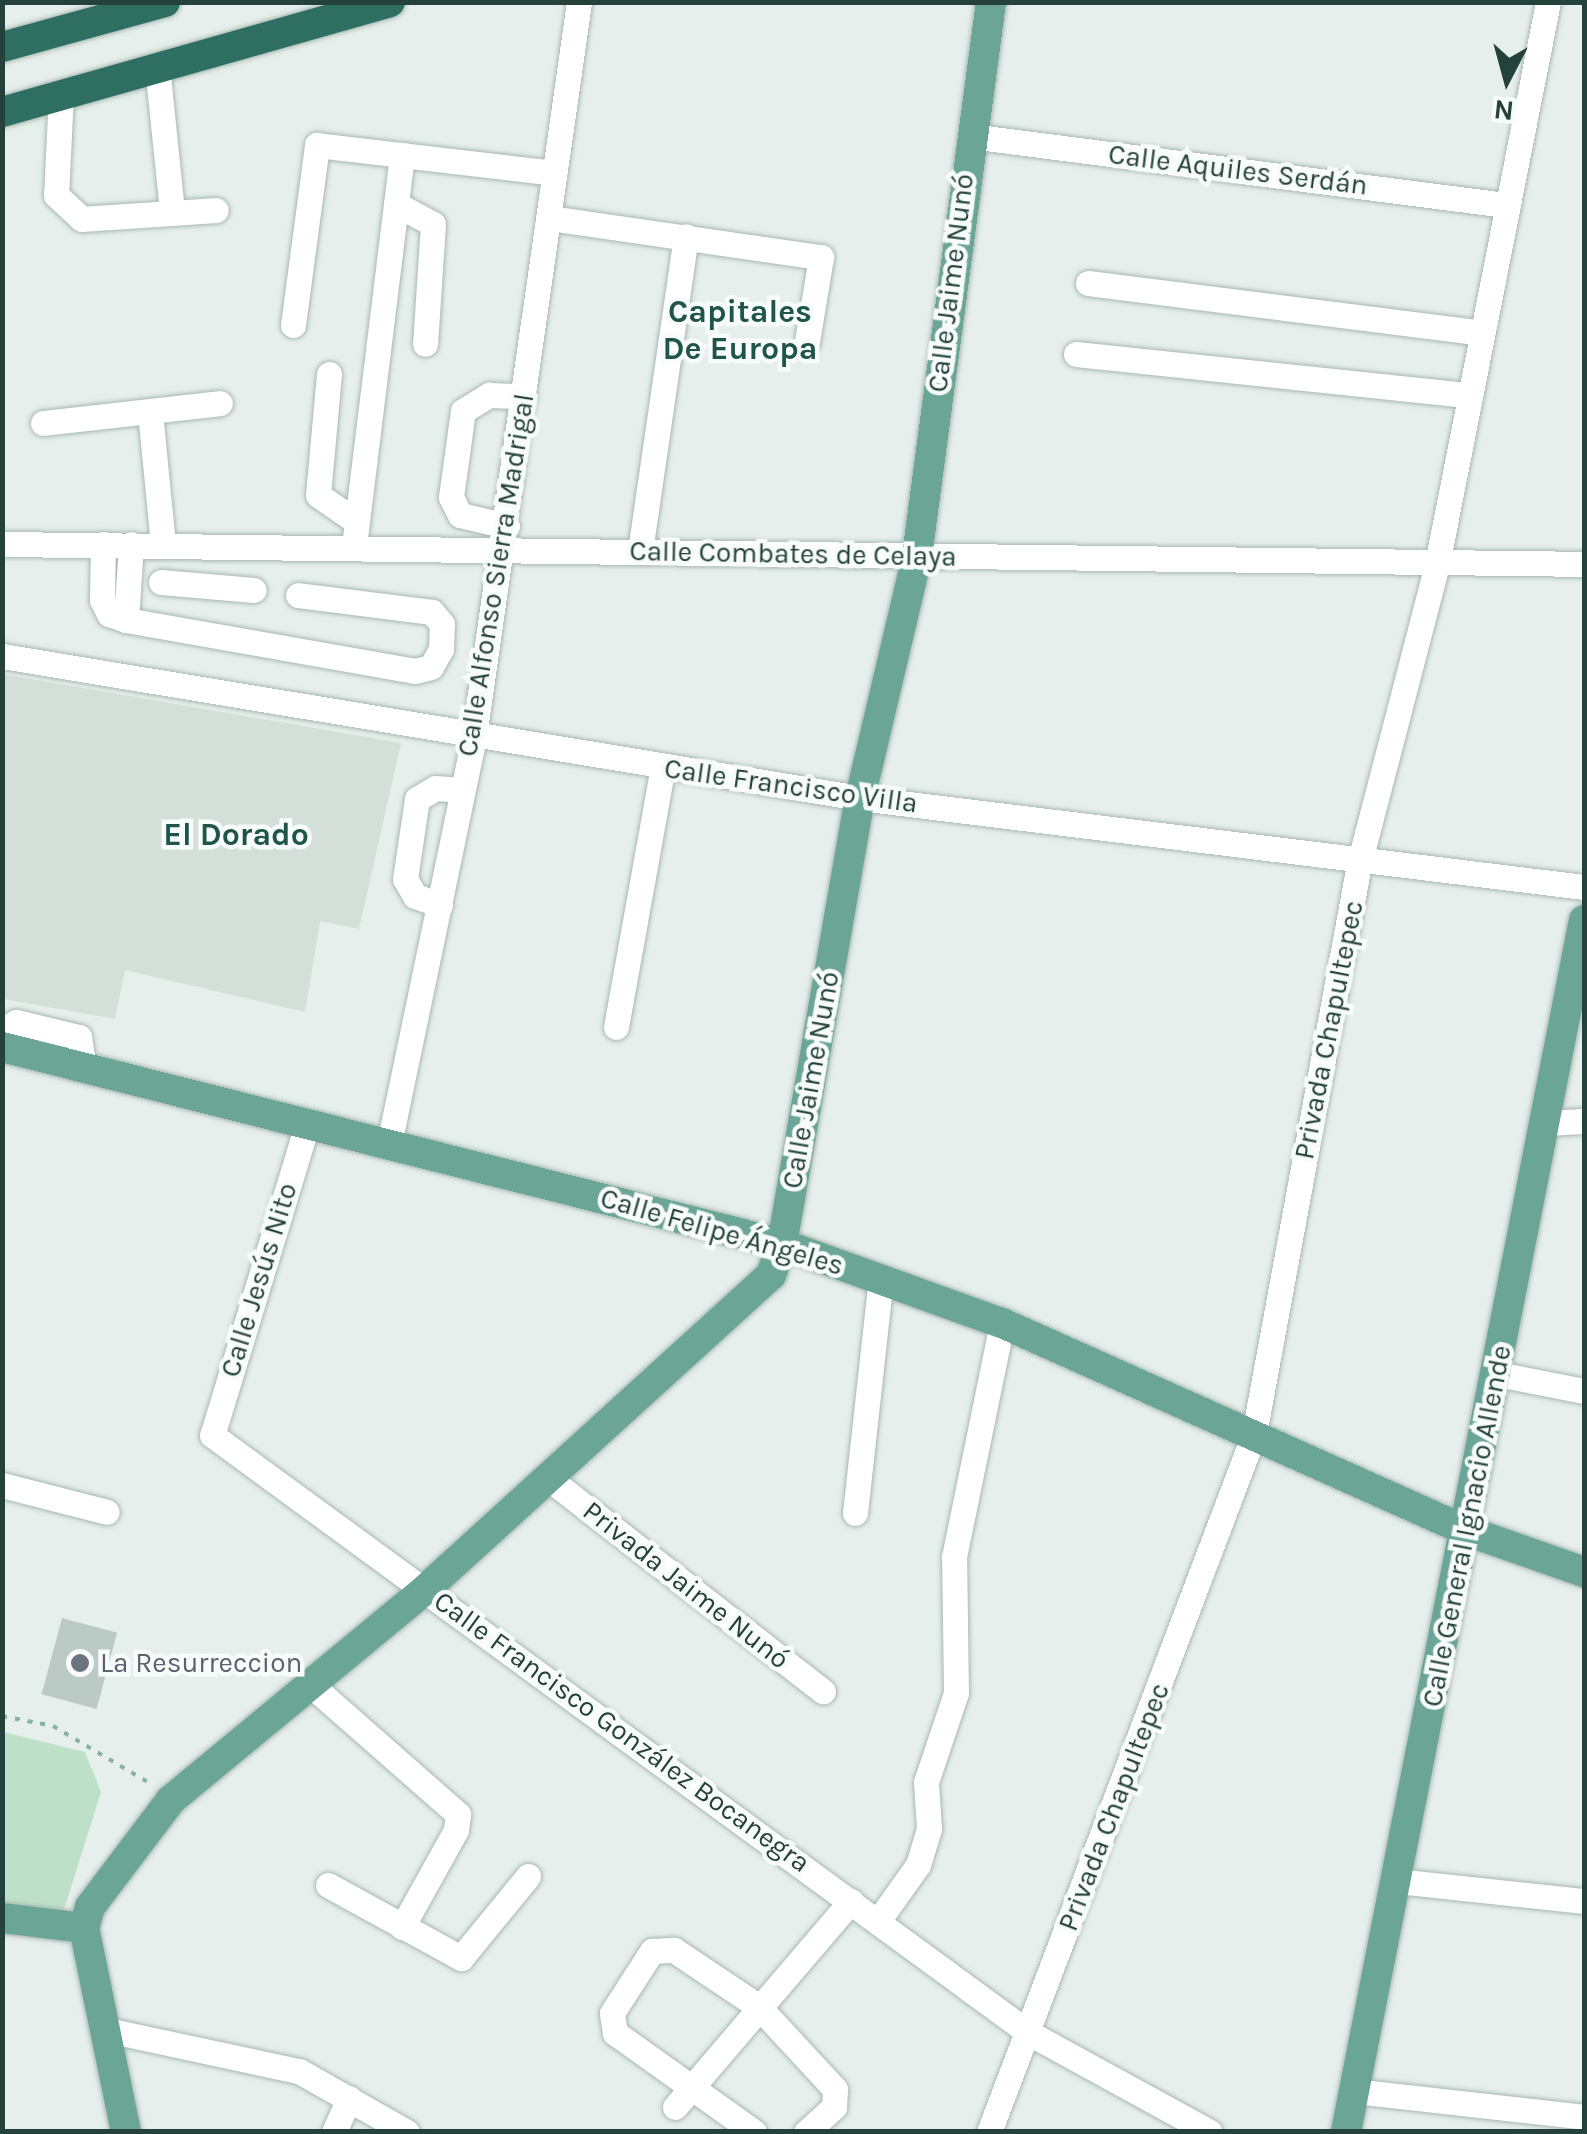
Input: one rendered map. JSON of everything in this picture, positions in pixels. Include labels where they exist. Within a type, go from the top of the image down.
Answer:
[{"type":"highway","points":[[2,47],[114,10],[165,2]]},
{"type":"highway","points":[[2,112],[390,2]]},
{"type":"main road","name":"Calle Jaime Nunó","points":[[84,1928],[90,1907],[171,1800],[428,1588],[771,1275],[782,1244],[860,798],[917,556],[970,136],[991,2]]},
{"type":"main road","name":"Calle General Ignacio Allende","points":[[1346,2132],[1584,922]]},
{"type":"main road","name":"Calle Felipe Ángeles","points":[[2,1047],[782,1244],[1002,1323],[1467,1531],[1584,1572]]},
{"type":"main road","points":[[2,1918],[84,1928],[126,2132]]},
{"type":"street","name":"Calle Alfonso Sierra Madrigal","points":[[389,1144],[474,736],[506,538],[579,2]]},
{"type":"street","name":"Privada Chapultepec","points":[[989,2132],[1254,1434],[1359,864],[1437,564],[1548,2]]},
{"type":"street","points":[[157,66],[172,210]]},
{"type":"street","points":[[62,94],[56,196],[82,219],[216,210]]},
{"type":"street","name":"Calle Aquiles Serdán","points":[[970,136],[1506,205]]},
{"type":"street","points":[[293,325],[316,145],[554,173]]},
{"type":"street","points":[[356,534],[402,155]]},
{"type":"street","points":[[396,204],[433,224],[424,344]]},
{"type":"street","points":[[548,218],[820,257],[807,342]]},
{"type":"street","points":[[640,551],[686,236]]},
{"type":"street","points":[[1088,283],[1482,333]]},
{"type":"street","points":[[1076,354],[1470,396]]},
{"type":"street","points":[[330,374],[318,495],[356,534]]},
{"type":"street","points":[[506,538],[453,509],[456,463],[463,411],[473,399],[524,396]]},
{"type":"street","points":[[43,424],[220,403]]},
{"type":"street","points":[[150,412],[163,544]]},
{"type":"street","name":"Calle Combates de Celaya","points":[[2,544],[130,556],[163,544],[226,544],[356,534],[506,538],[640,551],[1584,564]]},
{"type":"street","points":[[220,587],[226,544]]},
{"type":"street","points":[[102,556],[102,600],[110,614],[126,620],[415,671],[431,666],[441,649],[442,624],[432,612],[298,595]]},
{"type":"street","points":[[126,620],[130,556]]},
{"type":"street","points":[[162,582],[254,590]]},
{"type":"street","name":"Calle Francisco Villa","points":[[2,656],[860,798],[1359,864],[1584,887]]},
{"type":"street","points":[[616,1027],[663,767]]},
{"type":"street","points":[[440,904],[415,896],[405,879],[418,798],[435,788],[462,790]]},
{"type":"street","points":[[2,1030],[16,1022],[79,1037],[84,1067]]},
{"type":"street","points":[[1545,1123],[1584,1121]]},
{"type":"street","name":"Calle Jesús Nito","points":[[212,1435],[307,1124]]},
{"type":"street","points":[[855,1513],[882,1280]]},
{"type":"street","points":[[878,1921],[918,1865],[930,1829],[926,1782],[956,1693],[954,1557],[1002,1323]]},
{"type":"street","points":[[1497,1374],[1584,1391]]},
{"type":"street","name":"Calle Francisco González Bocanegra","points":[[212,1435],[428,1588],[1029,2032],[1210,2132]]},
{"type":"street","name":"Privada Jaime Nunó","points":[[548,1478],[823,1691]]},
{"type":"street","points":[[2,1484],[107,1512]]},
{"type":"street","points":[[310,1684],[458,1814],[456,1830],[402,1927]]},
{"type":"street","points":[[328,1885],[460,1958],[528,1876]]},
{"type":"street","points":[[1396,1881],[1584,1901]]},
{"type":"street","points":[[675,2106],[850,1900]]},
{"type":"street","points":[[754,2132],[610,2024],[652,1951],[674,1950],[759,2008],[835,2089],[834,2107],[806,2132]]},
{"type":"street","points":[[107,2030],[299,2070],[407,2132]]},
{"type":"street","points":[[1354,2092],[1584,2116]]},
{"type":"street","points":[[334,2132],[349,2098]]},
{"type":"path","points":[[2,1716],[53,1726],[138,1773],[171,1800]]},
{"type":"shaded area","points":[[2,674],[401,743],[359,929],[320,921],[305,1012],[125,970],[115,1019],[3,999]]},
{"type":"green space","points":[[3,1732],[85,1752],[101,1792],[62,1916],[3,1905]]},
{"type":"building","name":"La Resurreccion","points":[[62,1618],[117,1633],[97,1709],[42,1694]]},
{"type":"place","name":"La Resurreccion","points":[[80,1663]]},
{"type":"district","name":"Capitales De Europa","points":[[740,332]]},
{"type":"district","name":"El Dorado","points":[[236,835]]}]
